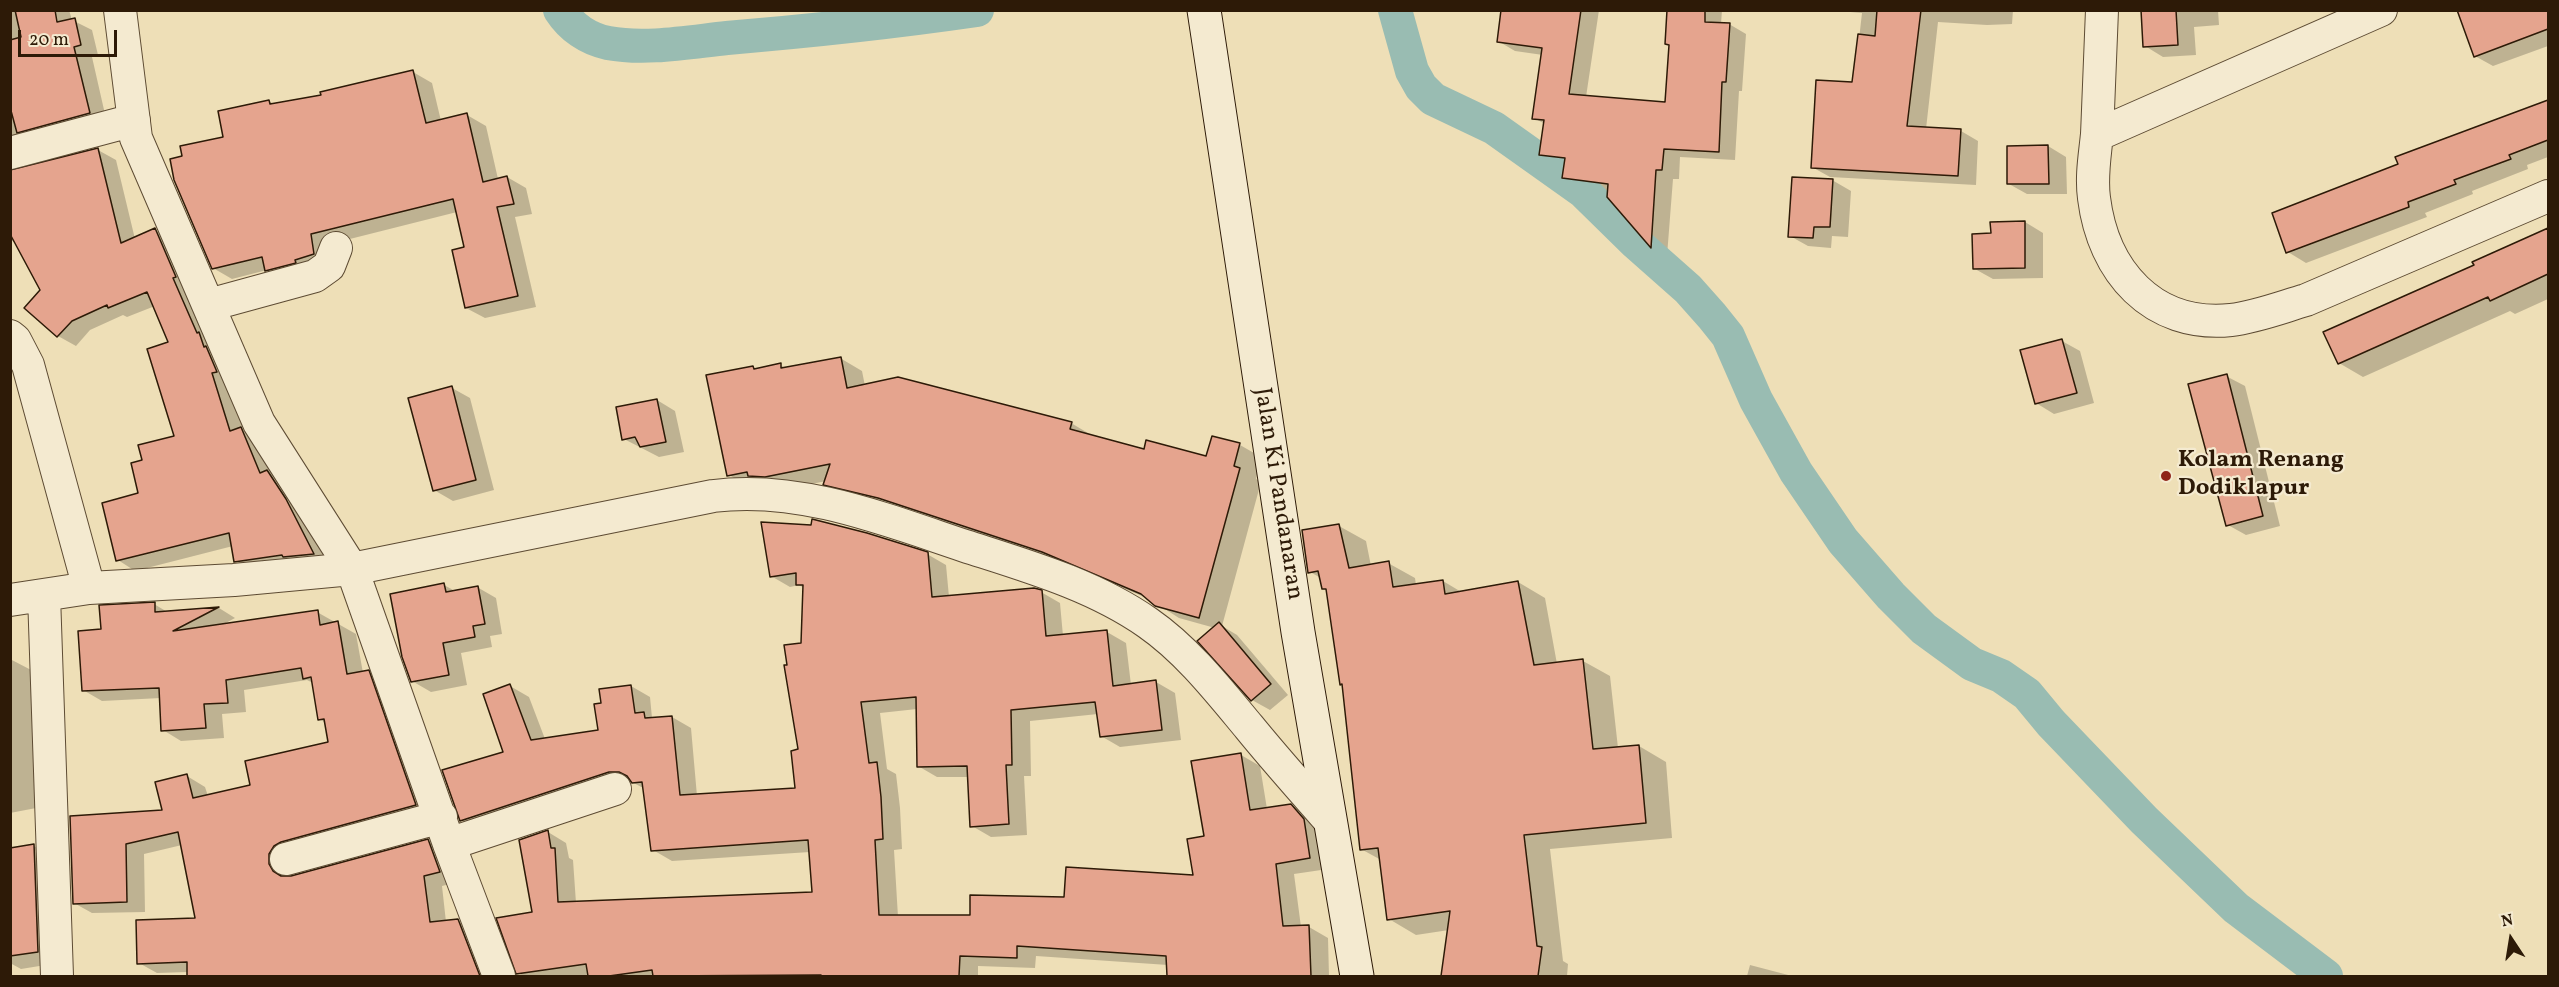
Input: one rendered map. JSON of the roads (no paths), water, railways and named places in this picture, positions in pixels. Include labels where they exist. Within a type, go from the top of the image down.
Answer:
[{"type":"main road","name":"Jalan Ki Pandanaran","points":[[1204,12],[1329,820],[1357,976]]},
{"type":"street","points":[[120,10],[136,138],[259,423],[352,569],[499,976]]},
{"type":"street","points":[[2102,10],[2097,135],[2092,176],[2094,198],[2099,222],[2114,264],[2127,282],[2151,302],[2164,309],[2196,317],[2229,320],[2306,300],[2548,196]]},
{"type":"street","points":[[2097,135],[2370,13]]},
{"type":"street","points":[[10,153],[134,120]]},
{"type":"street","points":[[209,305],[315,276],[329,266],[336,248]]},
{"type":"street","points":[[10,336],[15,340],[28,365],[89,588]]},
{"type":"street","points":[[10,600],[89,588],[234,580],[352,569],[727,494],[765,494],[862,512],[1040,570],[1084,588],[1149,623],[1210,681],[1329,820]]},
{"type":"street","points":[[44,595],[57,976]]},
{"type":"street","points":[[286,859],[445,830],[615,789]]},
{"type":"waterway","points":[[560,10],[575,27],[594,39],[637,46],[821,29],[977,10]]},
{"type":"waterway","points":[[1395,10],[1412,71],[1421,87],[1433,99],[1494,128],[1584,192],[1636,243],[1688,289],[1712,316],[1728,336],[1756,400],[1796,472],[1843,541],[1891,596],[1924,629],[1972,664],[2001,676],[2027,694],[2051,723],[2144,820],[2236,908],[2326,976]]},
{"type":"place","name":"Kolam Renang Dodiklapur","points":[[2166,476]]}]
